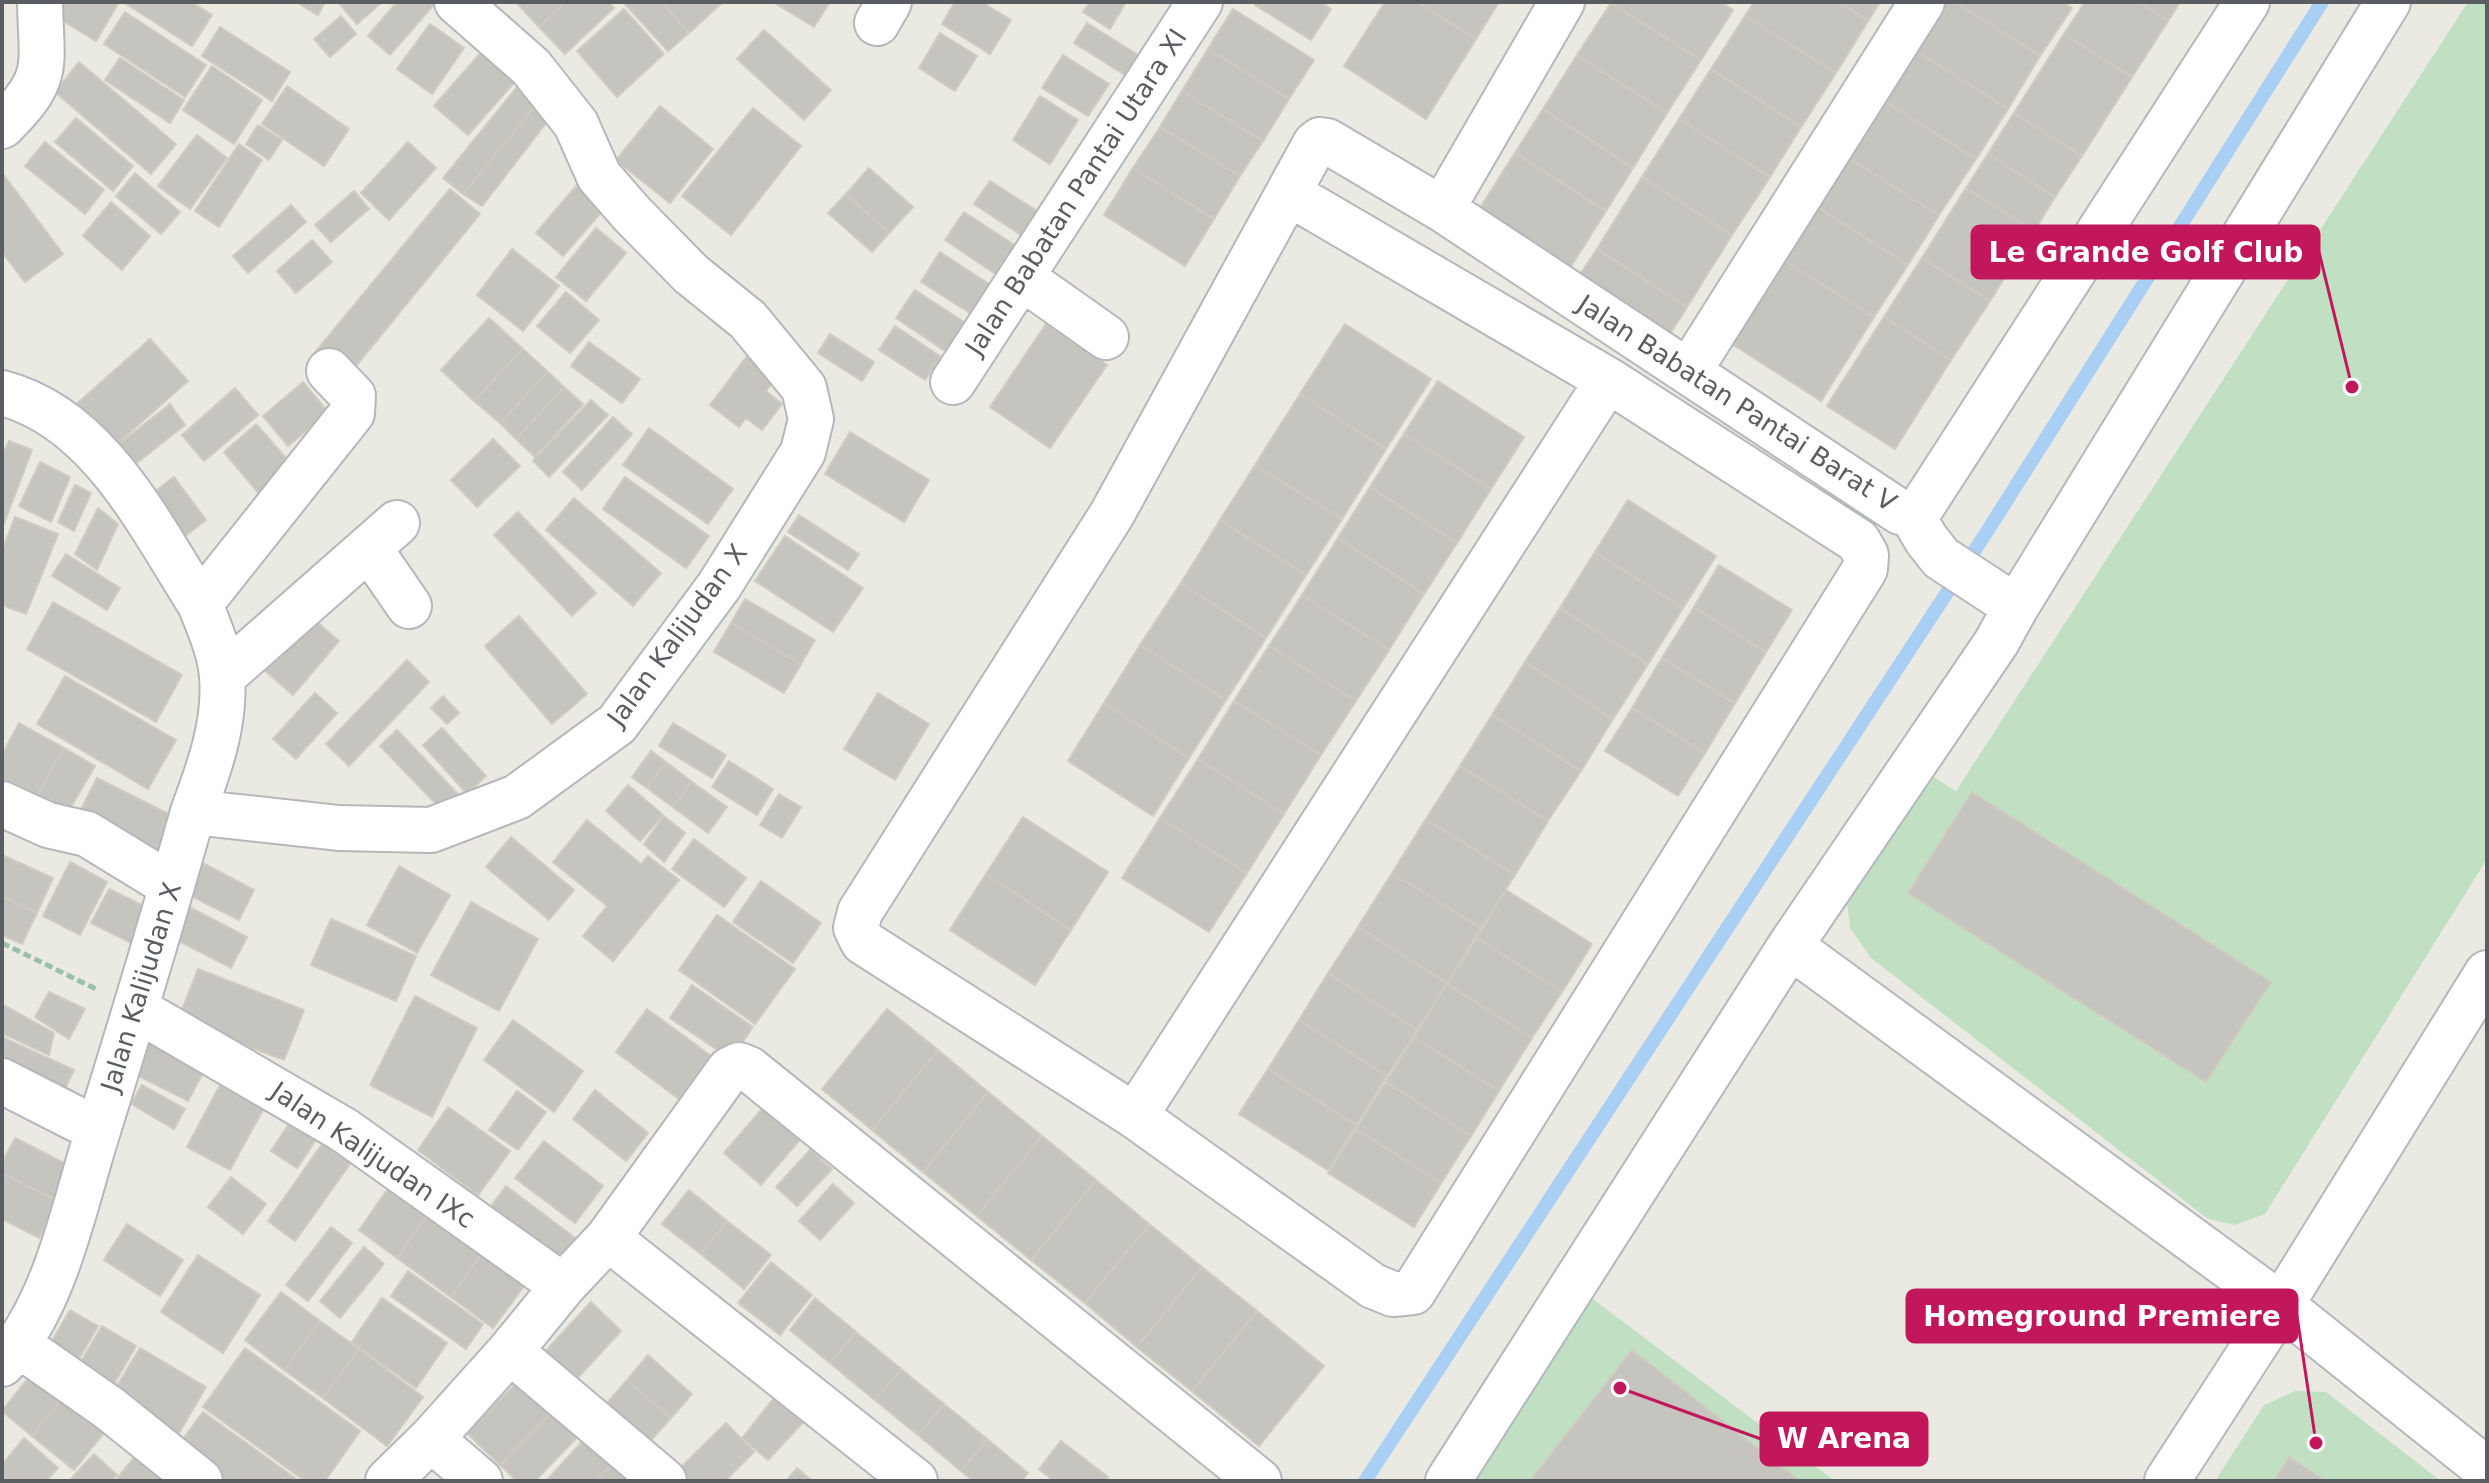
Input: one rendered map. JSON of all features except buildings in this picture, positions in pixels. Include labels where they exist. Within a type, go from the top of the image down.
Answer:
[{"type":"street","points":[[2,126],[39,82],[43,64],[40,2]]},
{"type":"street","name":"Jalan Kalijudan X","points":[[10,1354],[56,1265],[136,1009],[193,812],[339,828],[431,830],[517,797],[617,724],[719,586],[803,452],[811,419],[804,388],[748,320],[691,274],[632,214],[599,176],[576,124],[531,67],[457,2]]},
{"type":"street","name":"Jalan Babatan Pantai Utara XI","points":[[953,382],[1200,2]]},
{"type":"street","points":[[1442,209],[1562,2]]},
{"type":"street","points":[[1689,371],[1922,2]]},
{"type":"street","name":"Jalan Babatan Pantai Barat V","points":[[1288,193],[1315,144],[1320,140],[1327,141],[1442,209],[1900,512],[1912,515],[1921,508],[2247,2]]},
{"type":"street","points":[[1448,1481],[1790,946],[1996,643],[2008,601],[2162,372],[2388,2]]},
{"type":"street","points":[[1288,193],[1608,380],[1858,541],[1866,555],[1865,569],[1413,1292],[1393,1294],[1373,1286],[1135,1116],[863,942],[856,928],[860,912],[1112,514],[1288,193]]},
{"type":"street","points":[[1021,277],[1106,337]]},
{"type":"street","points":[[200,604],[352,413],[353,396],[329,371]]},
{"type":"street","points":[[1135,1116],[1608,380]]},
{"type":"street","points":[[2,393],[28,400],[63,423],[93,450],[121,481],[200,604],[216,647],[222,677],[222,714],[193,812]]},
{"type":"street","points":[[1912,515],[1941,558],[2008,601]]},
{"type":"street","points":[[222,677],[383,535],[409,606]]},
{"type":"street","points":[[2,804],[48,825],[87,834],[172,886]]},
{"type":"street","points":[[1790,946],[2281,1305],[2487,1470]]},
{"type":"street","points":[[2167,1481],[2281,1305],[2487,973]]},
{"type":"street","name":"Jalan Kalijudan IXc","points":[[136,1009],[344,1130],[563,1286]]},
{"type":"street","points":[[388,1481],[431,1439],[608,1238],[729,1070],[739,1065],[749,1069],[1259,1481]]},
{"type":"street","points":[[2,1081],[98,1130]]},
{"type":"street","points":[[608,1238],[915,1481]]},
{"type":"street","points":[[510,1351],[664,1481]]},
{"type":"street","points":[[10,1354],[109,1408],[200,1481]]},
{"type":"street","points":[[431,1439],[480,1481]]},
{"type":"path","points":[[2,943],[136,1009]]},
{"type":"green space","points":[[2468,2],[2487,2],[2487,859],[2265,1214],[2235,1225],[2208,1219],[1871,958],[1850,928],[1846,893],[1926,772],[1956,791]]},
{"type":"green space","points":[[1589,1296],[1835,1481],[1469,1481]]},
{"type":"green space","points":[[2295,1391],[2326,1392],[2441,1481],[2215,1481],[2264,1405]]},
{"type":"waterway","points":[[1365,1481],[1988,530],[2322,2]]},
{"type":"place","name":"Le Grande Golf Club","points":[[2352,387]]},
{"type":"place","name":"W Arena","points":[[1620,1388]]},
{"type":"place","name":"Homeground Premiere","points":[[2316,1443]]}]
